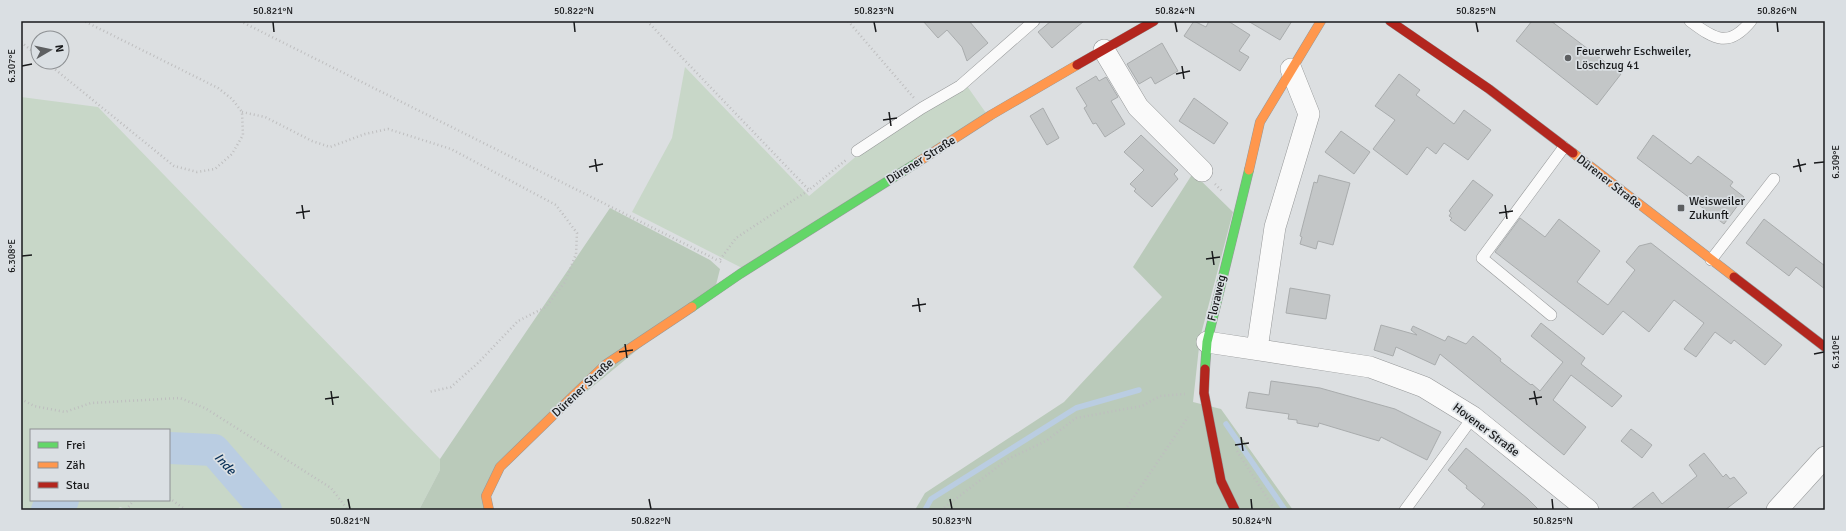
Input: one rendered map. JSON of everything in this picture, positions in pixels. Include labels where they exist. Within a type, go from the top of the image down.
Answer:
[{"type":"street","name":"Dürener Straße","points":[[489,510],[486,496],[500,466],[605,364],[740,274],[992,115],[1154,21]]},
{"type":"street","name":"Floraweg","points":[[1235,510],[1222,481],[1204,393],[1207,342],[1260,122],[1321,21]]},
{"type":"street","name":"Dürener Straße","points":[[1390,21],[1489,89],[1825,346]]},
{"type":"street","points":[[1104,50],[1138,107],[1202,171]]},
{"type":"street","points":[[1257,349],[1275,227],[1309,114],[1291,69]]},
{"type":"street","name":"Hovener Straße","points":[[1207,342],[1370,367],[1424,387],[1473,417],[1588,510]]},
{"type":"street","points":[[1777,510],[1825,457]]},
{"type":"lane","points":[[857,151],[922,108],[960,86],[1034,21]]},
{"type":"lane","points":[[1690,21],[1703,31],[1720,39],[1732,38],[1741,33],[1751,21]]},
{"type":"lane","points":[[1551,315],[1482,258],[1564,147]]},
{"type":"lane","points":[[1711,260],[1774,179]]},
{"type":"lane","points":[[1405,510],[1473,417]]},
{"type":"path","points":[[56,70],[174,166],[197,172],[215,169],[232,154],[243,135],[242,112],[232,99],[218,88],[84,21]]},
{"type":"path","points":[[240,21],[719,261],[740,274]]},
{"type":"path","points":[[647,21],[809,190]]},
{"type":"path","points":[[848,21],[922,108]]},
{"type":"path","points":[[21,42],[30,49]]},
{"type":"path","points":[[242,112],[265,117],[312,141],[330,147],[365,134],[388,129],[451,149],[556,205],[577,232],[576,254],[564,282],[546,307],[518,320],[479,362],[451,387],[429,392]]},
{"type":"path","points":[[719,261],[736,238],[809,190],[857,151]]},
{"type":"path","points":[[1202,171],[1239,207]]},
{"type":"path","points":[[940,510],[1008,459],[1046,441],[1076,418],[1142,406],[1160,396],[1204,393]]},
{"type":"path","points":[[1125,510],[1204,393]]},
{"type":"path","points":[[21,399],[34,406],[65,412],[91,403],[180,398],[205,408],[331,488],[348,510]]},
{"type":"path","points":[[1235,448],[1275,510]]},
{"type":"path","points":[[170,499],[186,510]]},
{"type":"path","points":[[126,510],[133,501]]},
{"type":"green space","points":[[685,67],[809,196],[859,154],[967,86],[986,113],[742,268],[632,212],[672,138]]},
{"type":"green space","points":[[21,97],[98,107],[440,459],[440,470],[419,510],[128,510],[120,507],[117,510],[21,510]]},
{"type":"green space","points":[[1193,173],[1233,212],[1200,338],[1193,402],[1221,409],[1293,510],[915,510],[925,493],[1064,402],[1162,297],[1133,267]]},
{"type":"green space","points":[[610,208],[710,260],[720,269],[716,285],[496,466],[484,510],[419,510],[440,470],[440,459]]},
{"type":"building","points":[[923,21],[969,21],[988,43],[967,61],[962,47],[947,30],[938,38]]},
{"type":"building","points":[[1051,21],[1084,21],[1052,48],[1038,32]]},
{"type":"building","points":[[1194,21],[1206,27],[1209,21],[1228,21],[1250,35],[1239,51],[1249,57],[1240,71],[1184,36]]},
{"type":"building","points":[[1248,21],[1292,21],[1280,40]]},
{"type":"building","name":"Feuerwehr Eschweiler, Löschzug 41","points":[[1532,21],[1551,21],[1621,74],[1597,105],[1516,41]]},
{"type":"building","points":[[1162,43],[1178,71],[1155,84],[1151,77],[1139,84],[1127,64]]},
{"type":"building","points":[[1399,74],[1420,90],[1416,95],[1454,124],[1464,110],[1491,130],[1468,160],[1444,143],[1436,154],[1427,147],[1407,175],[1373,149],[1395,120],[1375,106]]},
{"type":"building","points":[[1096,76],[1099,81],[1106,77],[1118,97],[1111,101],[1125,124],[1105,137],[1096,123],[1093,124],[1084,108],[1087,106],[1076,88]]},
{"type":"building","points":[[1194,98],[1228,123],[1214,144],[1179,121]]},
{"type":"building","points":[[1043,108],[1059,138],[1047,145],[1030,116]]},
{"type":"building","points":[[1341,131],[1370,152],[1354,174],[1325,152]]},
{"type":"building","points":[[1141,135],[1178,170],[1174,174],[1178,179],[1152,207],[1134,191],[1136,189],[1130,184],[1144,170],[1124,152]]},
{"type":"building","points":[[1653,135],[1691,164],[1698,156],[1733,182],[1730,186],[1744,197],[1724,224],[1637,158]]},
{"type":"building","points":[[1319,175],[1350,183],[1333,245],[1318,241],[1316,249],[1300,244],[1302,237],[1300,236],[1314,182],[1317,183]]},
{"type":"building","points":[[1473,180],[1493,195],[1465,231],[1450,220],[1452,218],[1449,216],[1451,213],[1449,211]]},
{"type":"building","points":[[1520,218],[1545,237],[1559,219],[1600,251],[1577,282],[1608,305],[1635,270],[1626,262],[1639,246],[1651,243],[1782,345],[1765,365],[1734,340],[1731,344],[1715,332],[1696,357],[1684,349],[1704,323],[1674,300],[1649,332],[1623,311],[1603,335],[1495,252]]},
{"type":"building","points":[[1764,219],[1825,266],[1825,289],[1796,267],[1789,276],[1746,243]]},
{"type":"building","points":[[1290,288],[1330,295],[1326,319],[1286,313]]},
{"type":"building","points":[[1541,323],[1585,358],[1581,364],[1622,396],[1612,407],[1571,375],[1553,400],[1586,427],[1564,455],[1440,354],[1435,365],[1396,347],[1393,356],[1374,350],[1381,325],[1417,335],[1411,330],[1413,326],[1445,341],[1448,336],[1466,344],[1473,336],[1501,359],[1500,361],[1540,391],[1563,362],[1531,336]]},
{"type":"building","points":[[1271,381],[1320,388],[1395,409],[1441,432],[1427,460],[1381,437],[1379,441],[1319,423],[1318,427],[1297,423],[1297,420],[1288,419],[1289,414],[1246,408],[1249,392],[1269,395]]},
{"type":"building","points":[[1631,429],[1652,445],[1642,458],[1621,441]]},
{"type":"building","points":[[1466,448],[1528,499],[1539,510],[1480,510],[1485,504],[1448,470]]},
{"type":"building","points":[[1704,453],[1723,477],[1726,474],[1730,479],[1734,477],[1747,493],[1725,510],[1630,510],[1653,492],[1662,504],[1697,476],[1689,465]]},
{"type":"waterway","points":[[925,510],[931,499],[1076,408],[1139,390]]},
{"type":"waterway","points":[[1226,424],[1285,510]]},
{"type":"waterway","name":"Inde","points":[[170,448],[214,450],[266,510]]},
{"type":"waterway","name":"Inde","points":[[47,510],[61,501]]},
{"type":"traffic: fast","points":[[692,307],[740,274],[918,162]]},
{"type":"traffic: fast","points":[[1205,369],[1207,342],[1249,170]]},
{"type":"traffic: slow","points":[[1249,170],[1260,122],[1321,21]]},
{"type":"traffic: slow","points":[[918,162],[991,115],[1077,65]]},
{"type":"traffic: slow","points":[[1573,153],[1734,277]]},
{"type":"traffic: slow","points":[[489,510],[486,496],[500,467],[605,365],[692,307]]},
{"type":"traffic: jam","points":[[1077,65],[1154,21]]},
{"type":"traffic: jam","points":[[1390,21],[1489,89],[1573,153]]},
{"type":"traffic: jam","points":[[1734,277],[1825,347]]},
{"type":"traffic: jam","points":[[1205,369],[1204,393],[1221,481],[1235,510]]},
{"type":"place","name":"Feuerwehr Eschweiler, Löschzug 41","points":[[1568,58]]},
{"type":"place","name":"Weisweiler Zukunft","points":[[1681,208]]}]
